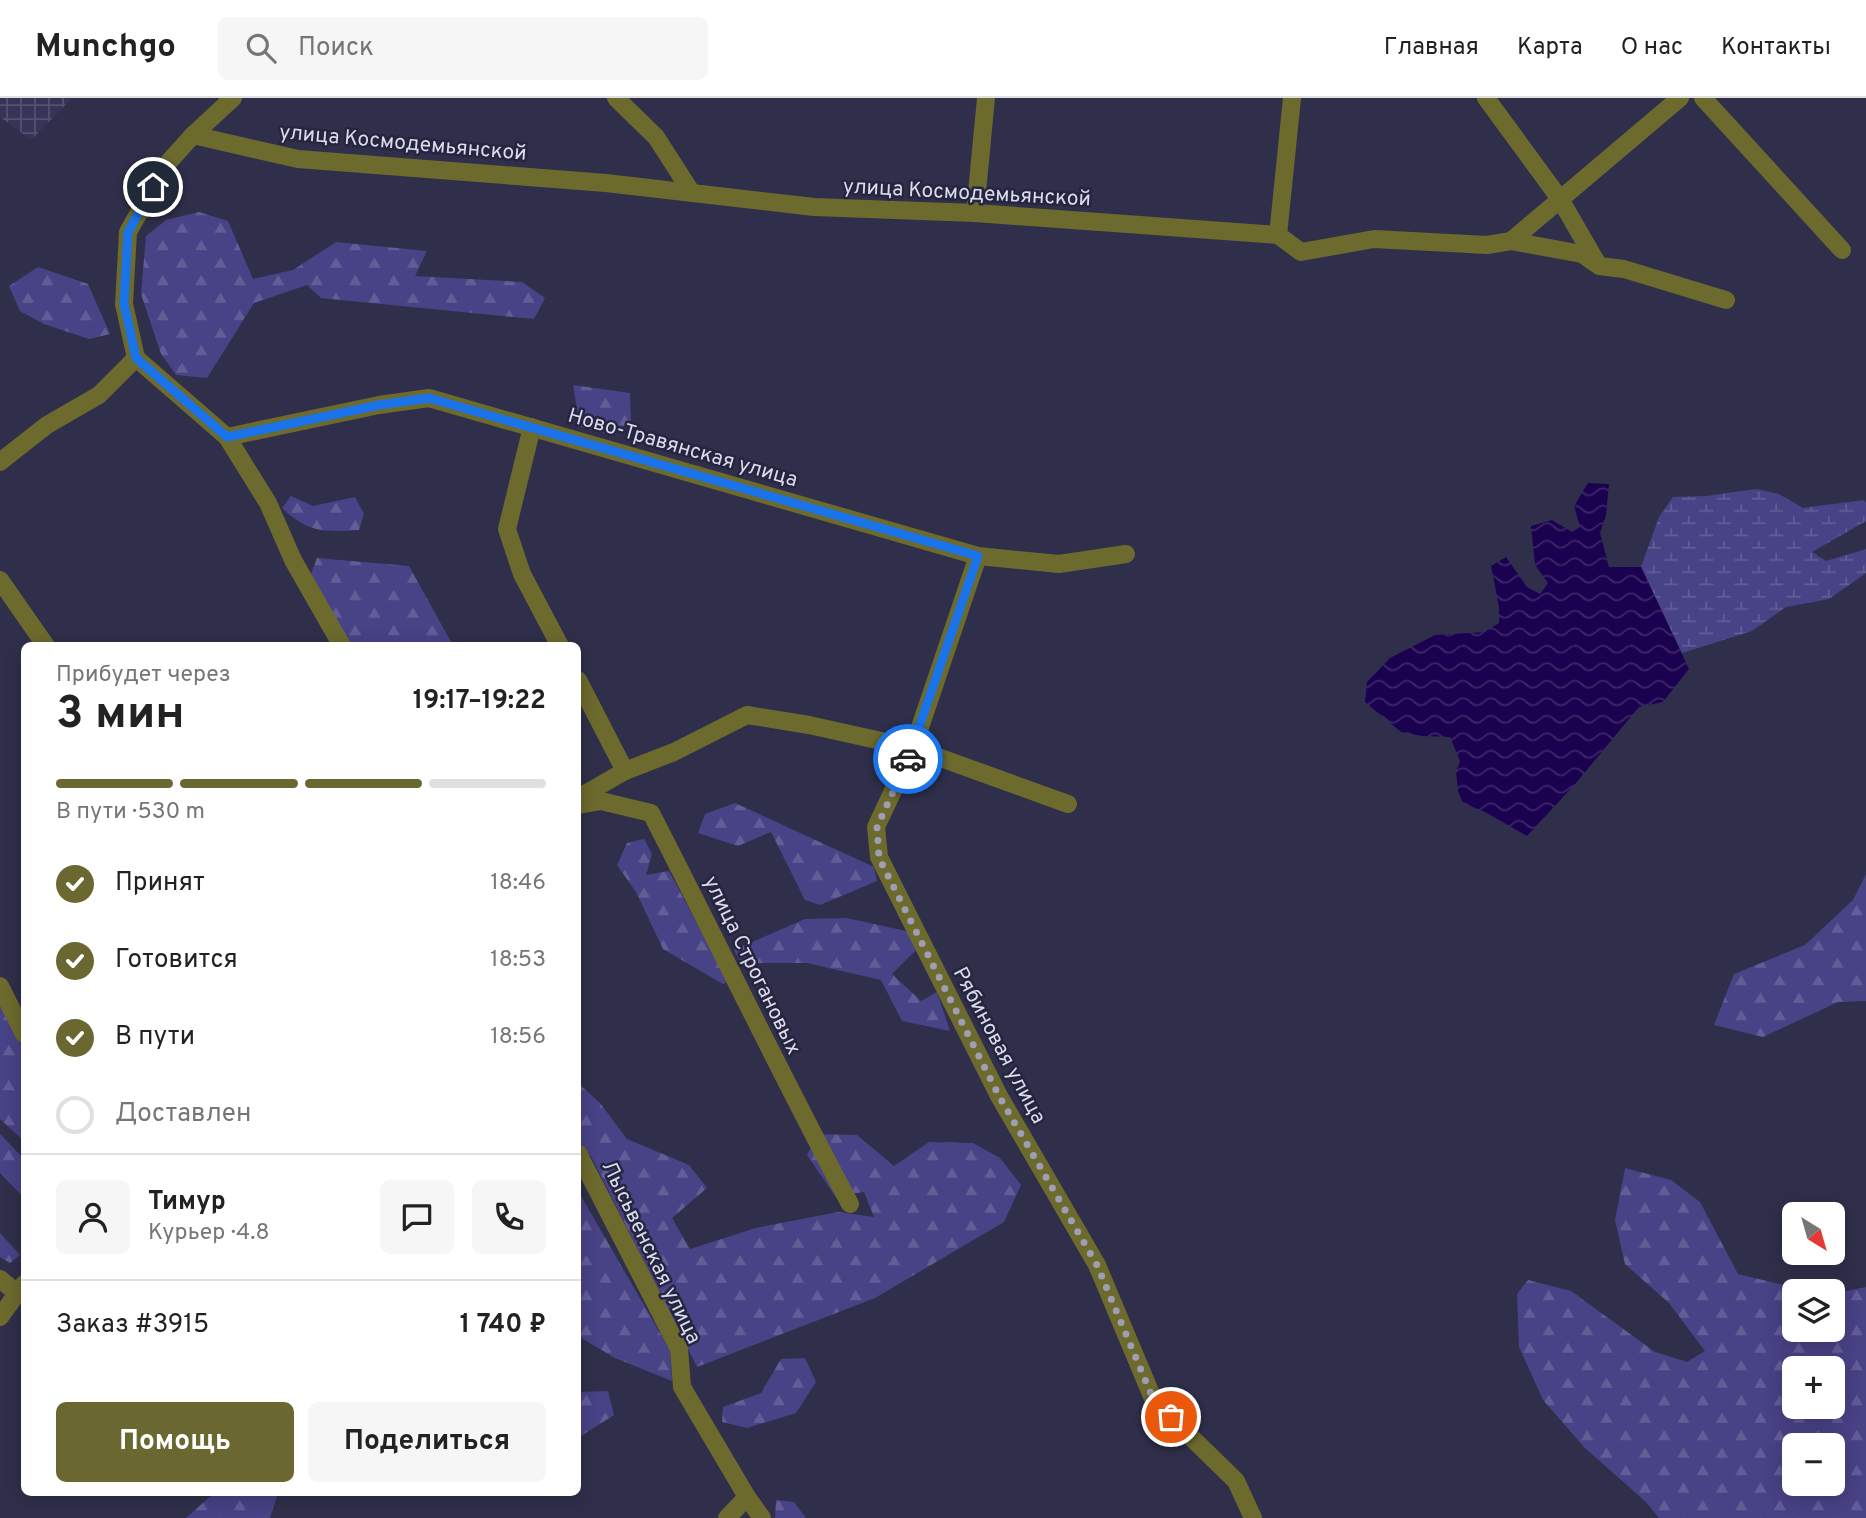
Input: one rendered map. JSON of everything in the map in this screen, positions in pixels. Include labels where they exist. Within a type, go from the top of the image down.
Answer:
[{"type":"street","points":[[233,98],[193,135],[166,165],[128,232],[124,304],[136,358],[227,437],[268,503],[293,560],[340,642]]},
{"type":"street","points":[[616,98],[656,137],[692,193]]},
{"type":"street","points":[[975,213],[986,98]]},
{"type":"street","points":[[1278,236],[1292,98]]},
{"type":"street","points":[[1486,98],[1559,199],[1599,266]]},
{"type":"street","points":[[1511,241],[1680,98]]},
{"type":"street","points":[[1703,98],[1842,250]]},
{"type":"street","name":"улица Космодемьянской","points":[[193,135],[298,159],[606,183],[814,207],[975,213],[1278,236],[1301,252],[1374,239],[1487,245],[1511,241],[1582,254],[1599,266],[1624,269],[1726,300]]},
{"type":"street","points":[[0,462],[47,425],[99,395],[136,358]]},
{"type":"street","name":"Ново-Травянская улица","points":[[227,437],[379,405],[429,398],[978,556],[1059,564],[1126,554]]},
{"type":"street","points":[[533,427],[507,529],[522,574],[558,642]]},
{"type":"street","name":"Рябиновая улица","points":[[978,556],[913,748],[877,827],[879,858],[999,1096],[1097,1265],[1154,1401],[1236,1481],[1253,1518]]},
{"type":"street","points":[[0,580],[44,642]]},
{"type":"street","points":[[581,686],[625,771]]},
{"type":"street","points":[[581,796],[625,771],[674,752],[747,715],[913,748],[1068,804]]},
{"type":"street","name":"улица Строгановых","points":[[581,804],[601,800],[651,813],[737,979],[787,1085],[850,1204]]},
{"type":"street","points":[[0,986],[21,1028]]},
{"type":"street","name":"Лысьвенская улица","points":[[581,1159],[679,1349],[682,1387],[762,1518]]},
{"type":"street","points":[[0,1279],[21,1289],[0,1317]]},
{"type":"street","points":[[727,1518],[747,1497]]},
{"type":"shaded area","points":[[0,98],[72,98],[31,140],[0,117]]},
{"type":"green space","points":[[199,212],[228,221],[253,279],[293,270],[336,242],[427,251],[415,276],[522,282],[545,298],[534,319],[321,298],[307,285],[254,303],[207,378],[176,375],[161,354],[141,294],[146,236],[166,220]]},
{"type":"green space","points":[[38,267],[88,284],[110,334],[89,339],[44,324],[20,311],[9,286]]},
{"type":"green space","points":[[573,385],[630,393],[631,424],[603,433],[580,427]]},
{"type":"green space","points":[[1756,489],[1779,494],[1803,508],[1864,500],[1866,521],[1812,552],[1826,561],[1866,549],[1866,573],[1829,599],[1786,607],[1752,631],[1682,653],[1641,567],[1659,517],[1673,497],[1706,496]]},
{"type":"green space","points":[[291,496],[313,506],[355,497],[364,514],[359,530],[327,531],[300,522],[282,508]]},
{"type":"green space","points":[[317,558],[409,566],[451,642],[346,642],[311,574]]},
{"type":"green space","points":[[735,803],[874,867],[877,881],[820,905],[805,900],[771,832],[738,846],[698,833],[705,814]]},
{"type":"green space","points":[[644,839],[652,854],[646,875],[669,871],[728,982],[723,984],[663,949],[636,892],[617,865],[627,843]]},
{"type":"green space","points":[[1866,874],[1866,1001],[1838,1002],[1763,1037],[1714,1025],[1734,974],[1805,945],[1853,900]]},
{"type":"green space","points":[[846,918],[911,932],[916,950],[892,974],[921,1001],[937,992],[950,1031],[902,1021],[881,980],[807,963],[741,963],[734,950],[805,919]]},
{"type":"green space","points":[[0,1004],[21,1044],[21,1138],[0,1119]]},
{"type":"green space","points":[[581,1086],[600,1103],[627,1139],[689,1165],[707,1188],[672,1218],[690,1249],[756,1228],[838,1212],[874,1217],[864,1192],[835,1196],[807,1155],[818,1134],[857,1135],[894,1166],[929,1142],[973,1143],[1000,1158],[1021,1185],[1004,1222],[875,1298],[697,1367],[592,1158],[581,1143]]},
{"type":"green space","points":[[0,1134],[21,1156],[21,1195],[0,1173]]},
{"type":"green space","points":[[1625,1168],[1671,1180],[1700,1202],[1738,1274],[1782,1285],[1782,1342],[1845,1342],[1845,1291],[1866,1287],[1866,1518],[1659,1518],[1646,1502],[1585,1448],[1543,1400],[1519,1347],[1517,1294],[1528,1280],[1571,1291],[1655,1352],[1687,1362],[1705,1351],[1669,1303],[1625,1264],[1615,1220]]},
{"type":"green space","points":[[581,1196],[670,1350],[672,1381],[615,1358],[581,1338]]},
{"type":"green space","points":[[0,1233],[20,1255],[10,1263],[0,1257]]},
{"type":"green space","points":[[805,1358],[816,1382],[796,1413],[747,1428],[722,1422],[723,1407],[761,1393],[781,1359]]},
{"type":"green space","points":[[608,1391],[614,1415],[581,1436],[581,1392]]},
{"type":"green space","points":[[211,1496],[277,1496],[270,1518],[186,1518]]},
{"type":"green space","points":[[776,1500],[794,1502],[806,1518],[775,1518]]},
{"type":"water","points":[[1588,483],[1609,484],[1606,515],[1600,533],[1609,567],[1641,567],[1689,669],[1663,702],[1639,707],[1576,783],[1527,836],[1487,813],[1463,803],[1458,791],[1456,772],[1460,761],[1450,737],[1401,732],[1365,702],[1367,682],[1390,658],[1435,635],[1484,632],[1499,623],[1499,607],[1491,566],[1506,557],[1527,587],[1540,594],[1548,583],[1535,565],[1531,526],[1552,520],[1572,532],[1580,527],[1574,506]]},
{"type":"way so far","points":[[908,759],[877,827],[879,858],[999,1096],[1097,1265],[1154,1401],[1171,1417]]},
{"type":"route","points":[[153,187],[128,232],[124,304],[136,358],[227,437],[379,405],[429,398],[978,556],[908,759]]}]
